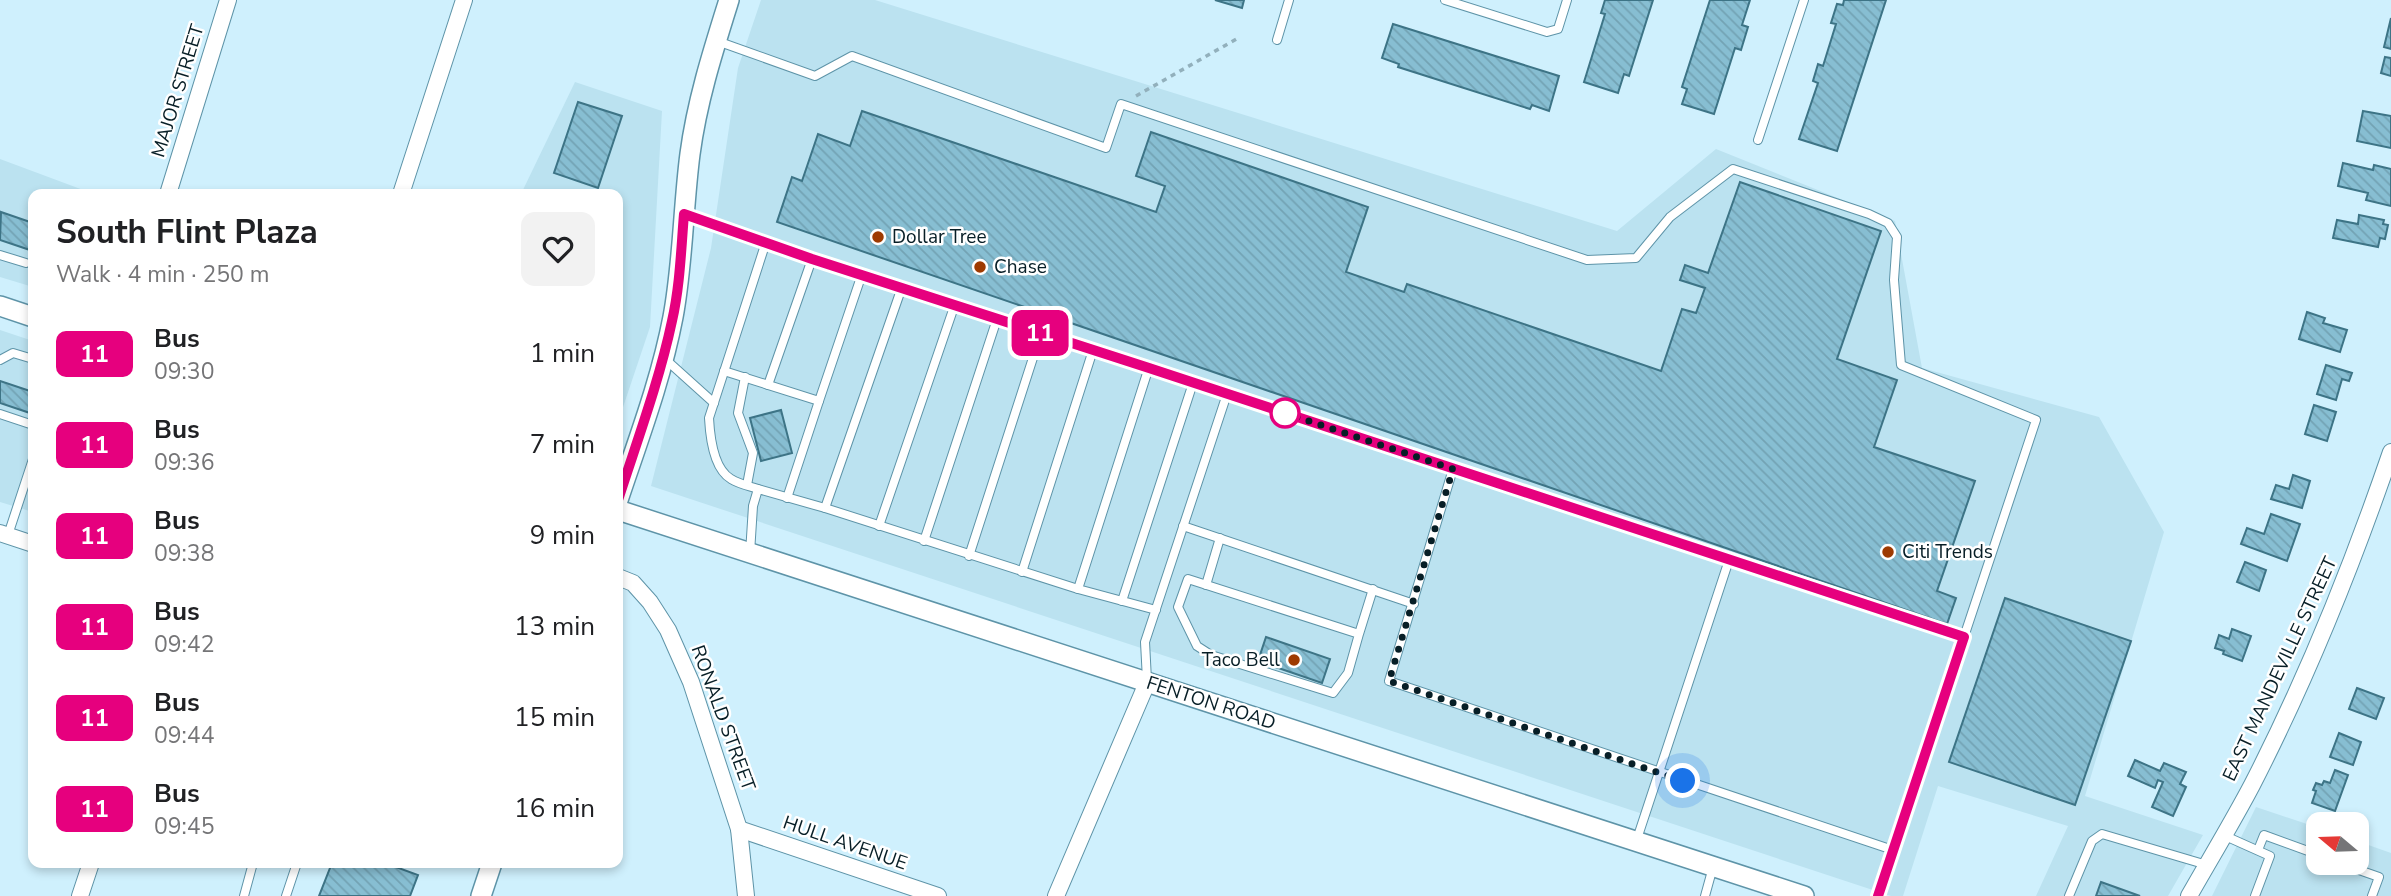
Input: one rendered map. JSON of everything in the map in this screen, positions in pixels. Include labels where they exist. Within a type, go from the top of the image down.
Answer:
[{"type":"street","name":"MAJOR STREET","points":[[170,189],[228,0]]},
{"type":"street","points":[[403,189],[464,0]]},
{"type":"street","points":[[623,484],[663,358],[679,279],[696,115],[729,0]]},
{"type":"street","points":[[0,306],[28,315]]},
{"type":"street","name":"EAST MANDEVILLE STREET","points":[[2189,896],[2252,785],[2314,653],[2348,573],[2391,452]]},
{"type":"street","name":"FENTON ROAD","points":[[623,512],[1713,867],[1767,890],[1804,896]]},
{"type":"street","points":[[4,534],[28,542]]},
{"type":"street","name":"RONALD STREET","points":[[623,579],[633,583],[650,602],[668,630],[691,682],[739,829],[746,896]]},
{"type":"street","points":[[1056,896],[1147,683]]},
{"type":"street","name":"HULL AVENUE","points":[[739,829],[938,896]]},
{"type":"street","points":[[80,896],[89,868]]},
{"type":"street","points":[[481,896],[490,868]]},
{"type":"lane","points":[[1277,40],[1289,0]]},
{"type":"lane","points":[[1444,0],[1547,32],[1558,29],[1567,0]]},
{"type":"lane","points":[[1758,140],[1804,0]]},
{"type":"lane","points":[[716,41],[815,76],[852,56],[1106,148],[1121,104],[1587,260],[1636,258],[1670,217],[1733,169],[1869,214],[1888,223],[1897,237],[1894,280],[1901,365],[2036,420],[1878,896]]},
{"type":"lane","points":[[684,214],[812,259],[1964,637]]},
{"type":"lane","points":[[766,242],[709,418],[710,435],[719,465],[730,479],[1022,572],[1156,610]]},
{"type":"lane","points":[[0,255],[26,262]]},
{"type":"lane","points":[[768,385],[812,259]]},
{"type":"lane","points":[[787,498],[863,274]]},
{"type":"lane","points":[[825,508],[902,287]]},
{"type":"lane","points":[[879,526],[955,304]]},
{"type":"lane","points":[[924,541],[997,318]]},
{"type":"lane","points":[[970,556],[1041,333]]},
{"type":"lane","points":[[1022,572],[1093,350]]},
{"type":"lane","points":[[0,360],[13,353],[28,358]]},
{"type":"lane","points":[[663,358],[714,403]]},
{"type":"lane","points":[[1078,589],[1149,368]]},
{"type":"lane","points":[[724,371],[819,401]]},
{"type":"lane","points":[[745,377],[738,412],[752,453],[747,485]]},
{"type":"lane","points":[[1122,601],[1193,383]]},
{"type":"lane","points":[[1147,683],[1145,642],[1227,394]]},
{"type":"lane","points":[[0,414],[28,423]]},
{"type":"lane","points":[[1453,469],[1389,681],[1893,850]]},
{"type":"lane","points":[[4,534],[28,472]]},
{"type":"lane","points":[[750,553],[752,506],[758,489]]},
{"type":"lane","points":[[1183,527],[1413,604]]},
{"type":"lane","points":[[1206,585],[1220,538]]},
{"type":"lane","points":[[1636,842],[1729,560]]},
{"type":"lane","points":[[1359,634],[1188,579],[1178,607],[1197,646],[1211,655],[1333,693],[1348,673],[1373,589]]},
{"type":"lane","points":[[2069,896],[2092,841],[2102,834],[2207,865]]},
{"type":"lane","points":[[2223,835],[2270,856],[2255,896]]},
{"type":"lane","points":[[2258,850],[2264,835],[2306,850]]},
{"type":"lane","points":[[1705,896],[1713,867]]},
{"type":"lane","points":[[244,896],[252,868]]},
{"type":"lane","points":[[286,896],[296,868]]},
{"type":"lane","points":[[2370,874],[2379,877],[2372,896]]},
{"type":"path","points":[[1121,104],[1240,37]]},
{"type":"shaded area","points":[[761,0],[875,0],[1617,231],[1716,149],[1895,221],[1922,368],[2099,417],[2164,532],[2085,796],[2203,835],[2168,896],[2036,896],[2068,826],[1938,786],[1903,896],[1891,896],[651,486],[711,248],[738,68]]},
{"type":"shaded area","points":[[575,82],[662,111],[650,327],[623,407],[623,189],[523,189]]},
{"type":"shaded area","points":[[0,159],[81,189],[28,189],[28,285],[0,277]]},
{"type":"shaded area","points":[[0,330],[28,339],[28,510],[0,502]]},
{"type":"shaded area","points":[[2256,807],[2306,824],[2306,875],[2370,875],[2370,846],[2391,853],[2391,896],[2212,896]]},
{"type":"building","points":[[1215,0],[1244,0],[1242,8]]},
{"type":"building","points":[[1605,0],[1653,0],[1629,76],[1624,74],[1618,93],[1584,82],[1605,14],[1601,13]]},
{"type":"building","points":[[1710,0],[1750,0],[1742,25],[1748,27],[1741,50],[1735,48],[1714,114],[1682,104],[1687,89],[1682,87]]},
{"type":"building","points":[[1844,0],[1886,0],[1837,151],[1799,139],[1818,83],[1813,81],[1818,64],[1823,66],[1836,24],[1831,23],[1837,4],[1843,5]]},
{"type":"building","points":[[2391,18],[2391,49],[2384,47]]},
{"type":"building","points":[[1393,24],[1559,76],[1549,111],[1532,105],[1530,109],[1398,67],[1399,64],[1382,58]]},
{"type":"building","points":[[2385,57],[2391,58],[2391,76],[2381,73]]},
{"type":"building","points":[[578,102],[622,116],[598,188],[554,173]]},
{"type":"building","points":[[862,111],[1156,212],[1165,186],[1136,176],[1151,132],[1368,207],[1346,272],[1404,292],[1407,284],[1661,371],[1682,309],[1696,313],[1705,288],[1680,280],[1685,265],[1708,273],[1740,182],[1881,231],[1837,359],[1897,380],[1874,447],[1975,481],[1937,591],[1956,598],[1947,624],[777,222],[792,177],[802,181],[818,134],[850,146]]},
{"type":"building","points":[[2363,111],[2391,116],[2391,148],[2357,141]]},
{"type":"building","points":[[2343,163],[2373,170],[2374,165],[2391,169],[2391,206],[2366,200],[2368,193],[2338,186]]},
{"type":"building","points":[[1,212],[28,221],[28,249],[0,240]]},
{"type":"building","points":[[2359,215],[2384,220],[2383,224],[2388,225],[2385,239],[2380,238],[2378,247],[2333,238],[2337,220],[2358,224]]},
{"type":"building","points":[[2307,312],[2325,318],[2323,323],[2347,330],[2340,352],[2299,339]]},
{"type":"building","points":[[2326,365],[2352,373],[2349,381],[2342,379],[2336,400],[2317,394]]},
{"type":"building","points":[[0,381],[28,390],[28,412],[0,403]]},
{"type":"building","points":[[2314,405],[2336,412],[2327,441],[2305,434]]},
{"type":"building","points":[[781,410],[792,453],[761,461],[750,418]]},
{"type":"building","points":[[2293,475],[2310,481],[2302,508],[2271,499],[2276,485],[2289,489]]},
{"type":"building","points":[[2271,514],[2300,524],[2287,561],[2241,544],[2247,528],[2264,534]]},
{"type":"building","points":[[2245,562],[2266,570],[2259,591],[2237,582]]},
{"type":"building","points":[[2005,598],[2131,641],[2075,805],[1949,762]]},
{"type":"building","points":[[2232,629],[2251,636],[2242,661],[2215,648],[2219,635],[2229,639]]},
{"type":"building","name":"Taco Bell","points":[[1266,637],[1330,659],[1322,683],[1258,661]]},
{"type":"building","points":[[2357,688],[2384,698],[2376,719],[2349,709]]},
{"type":"building","points":[[2339,733],[2361,742],[2353,765],[2330,757]]},
{"type":"building","points":[[2135,760],[2160,771],[2164,763],[2186,772],[2180,784],[2186,787],[2173,816],[2152,807],[2163,782],[2158,780],[2155,788],[2128,776]]},
{"type":"building","points":[[2335,770],[2348,775],[2335,811],[2312,803],[2316,783],[2330,783]]},
{"type":"building","points":[[330,868],[399,868],[418,875],[410,896],[319,896]]},
{"type":"building","points":[[2101,882],[2140,896],[2096,896]]},
{"type":"bus line","name":"11","points":[[623,485],[653,394],[673,318],[684,214],[812,259],[1964,637],[1878,896]]},
{"type":"place","name":"Dollar Tree","points":[[878,237]]},
{"type":"place","name":"Chase","points":[[980,267]]},
{"type":"place","name":"Citi Trends","points":[[1888,552]]},
{"type":"place","name":"Taco Bell","points":[[1294,660]]},
{"type":"route","points":[[1285,413],[1453,469],[1389,681],[1683,781]]}]
